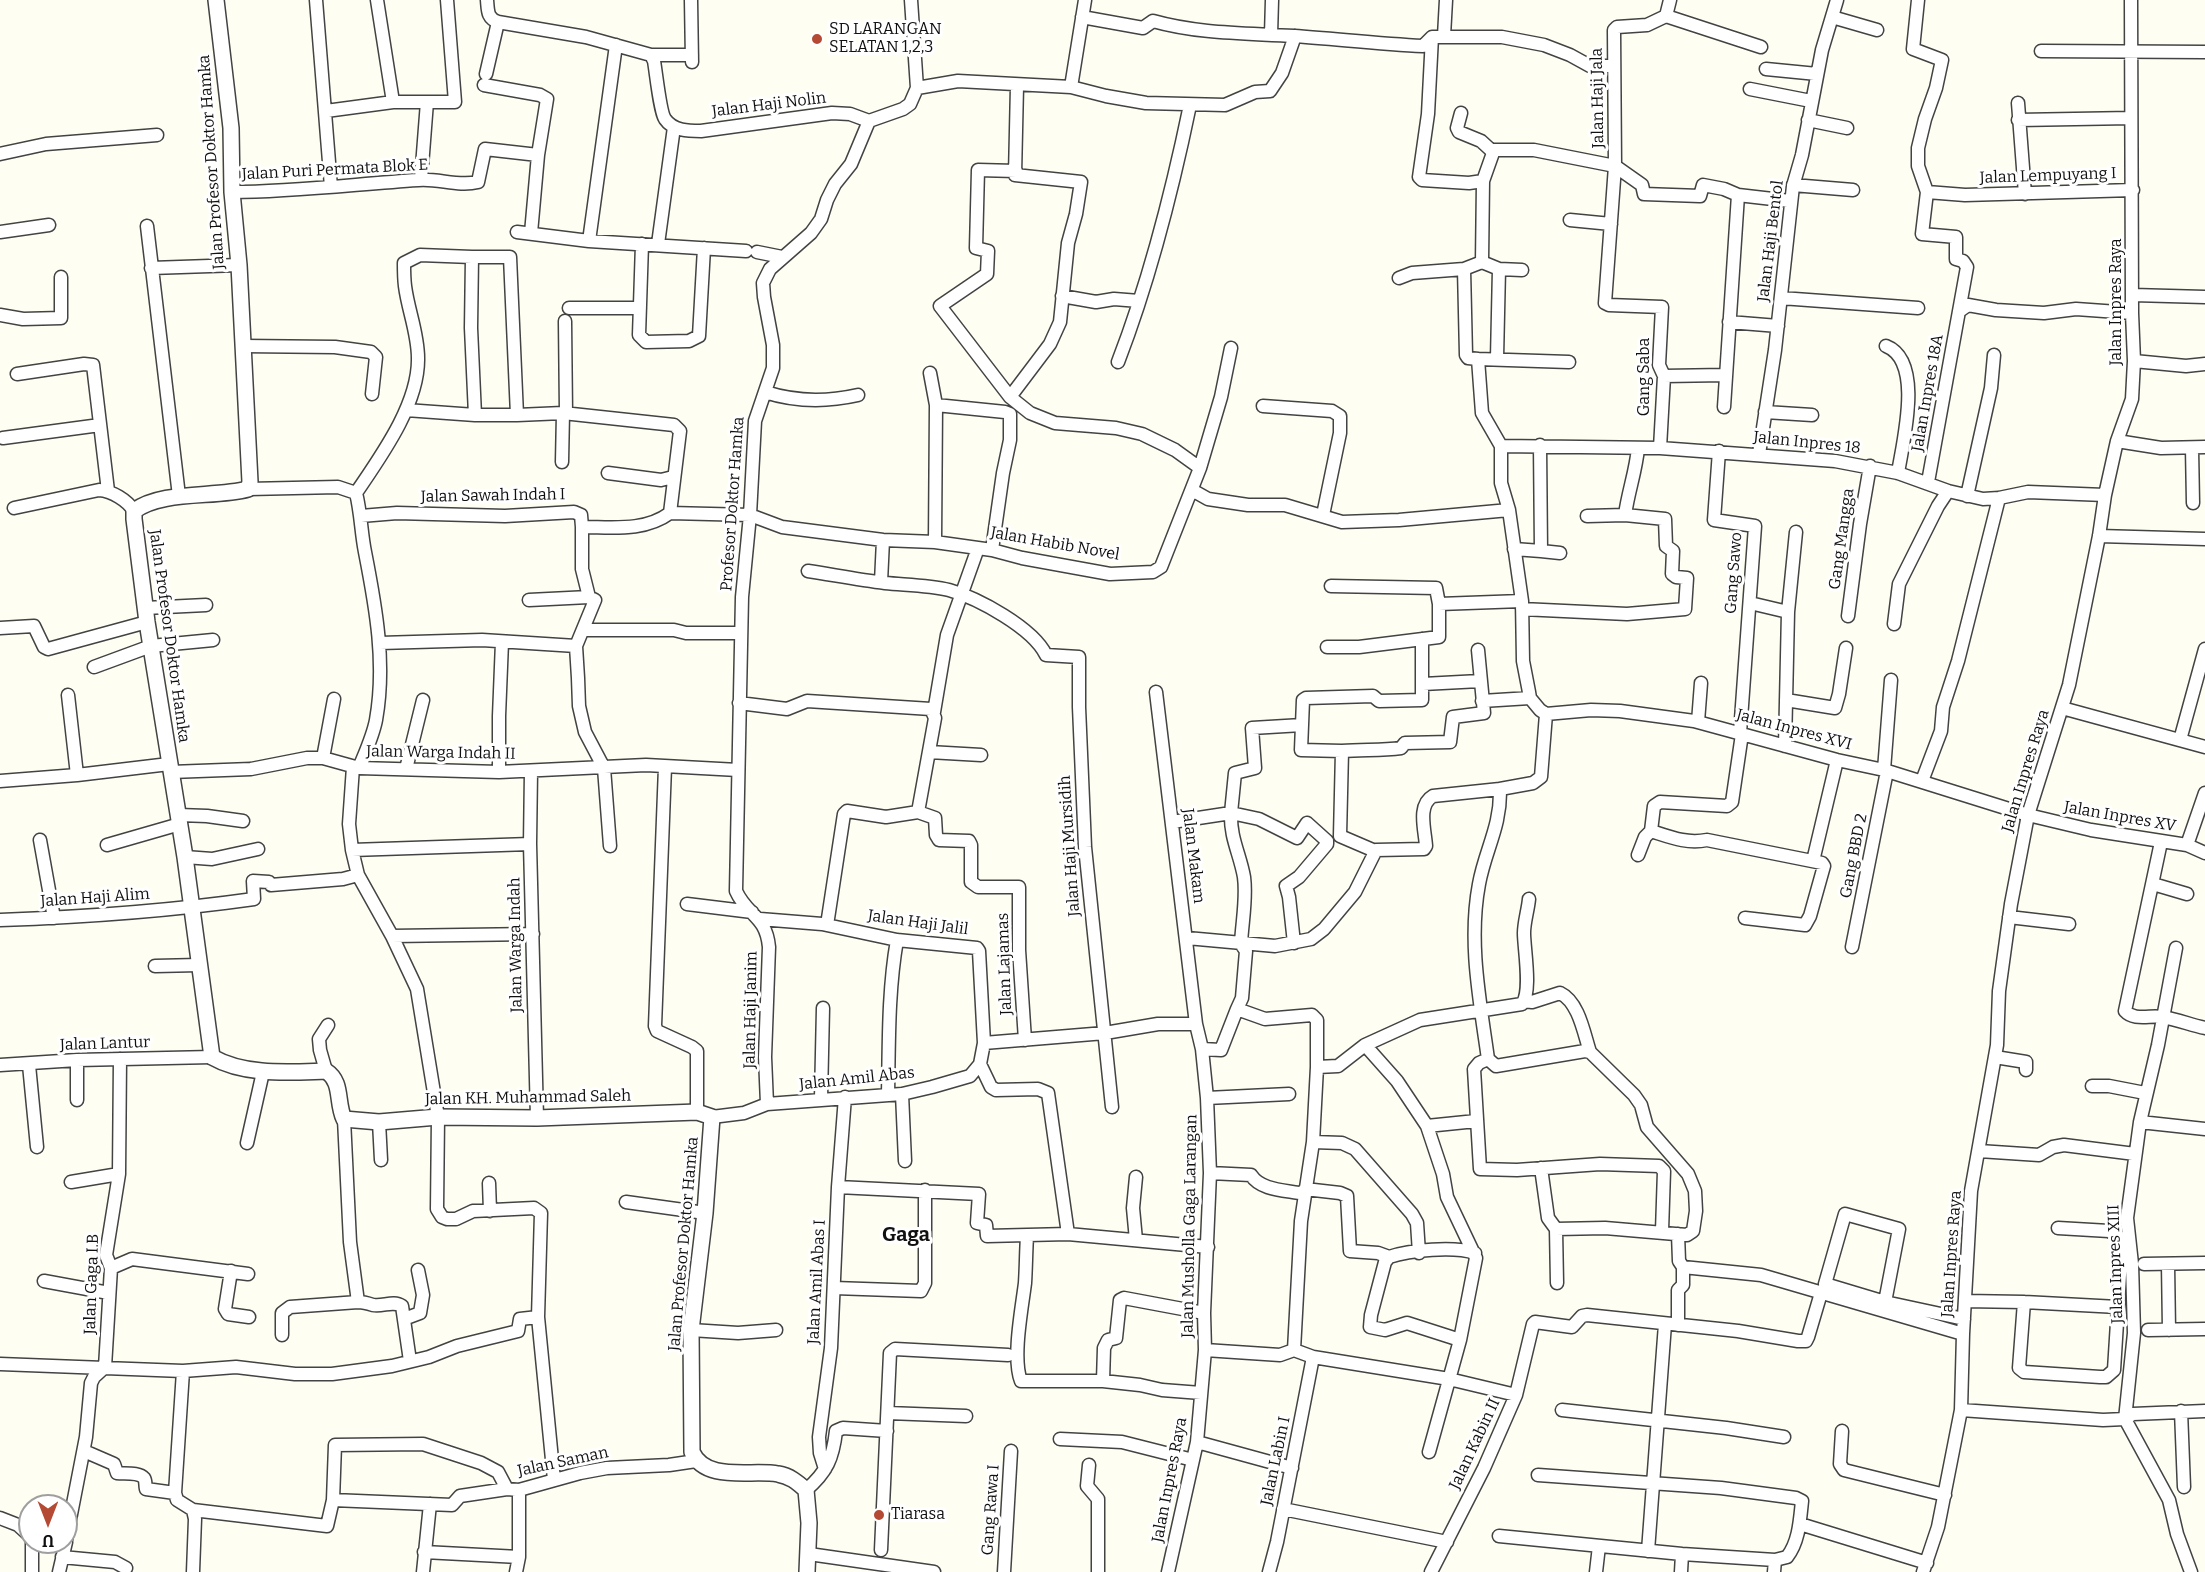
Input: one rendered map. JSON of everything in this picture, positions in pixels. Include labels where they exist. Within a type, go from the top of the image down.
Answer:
[{"type":"street","name":"Jalan Profesor Doktor Hamka","points":[[212,1057],[180,820],[146,615],[134,511],[144,505],[179,496],[238,492],[248,489],[250,482],[239,265],[232,192],[231,128],[216,0]]},
{"type":"street","points":[[316,0],[331,187]]},
{"type":"street","points":[[378,0],[393,102]]},
{"type":"street","points":[[326,111],[393,102],[455,102],[447,0]]},
{"type":"street","points":[[487,0],[489,15],[492,20],[498,22],[586,38],[651,55],[692,58],[691,0]]},
{"type":"street","points":[[869,121],[903,109],[910,104],[917,88],[911,0]]},
{"type":"street","points":[[1071,87],[1085,0]]},
{"type":"street","points":[[1271,35],[1272,0]]},
{"type":"street","points":[[1446,0],[1438,37],[1419,177],[1422,180],[1448,182],[1483,181]]},
{"type":"street","points":[[1670,0],[1666,16],[1761,47]]},
{"type":"street","name":"Jalan Haji Bentol","points":[[1759,454],[1778,327],[1790,201],[1802,155],[1817,74],[1837,0]]},
{"type":"street","points":[[1918,0],[1913,49],[1942,60],[1918,148],[1918,166],[1927,192]]},
{"type":"street","name":"Jalan Inpres Raya","points":[[1925,1568],[1938,1527],[1961,1410],[1971,1191],[1995,1057],[2009,917],[2028,815],[2069,685],[2099,536],[2104,495],[2117,441],[2132,399],[2134,361],[2131,0]]},
{"type":"street","name":"Jalan Haji Jala","points":[[1662,306],[1606,303],[1615,166],[1613,66],[1615,28],[1647,25],[1666,16]]},
{"type":"street","points":[[1082,17],[1143,28],[1152,21],[1186,29],[1295,36],[1364,44],[1423,46],[1438,37],[1502,38],[1560,50],[1590,66],[1613,66]]},
{"type":"street","points":[[1832,17],[1877,30]]},
{"type":"street","points":[[498,22],[485,80],[547,99],[538,155],[531,233]]},
{"type":"street","points":[[917,88],[958,81],[1017,86],[1071,87],[1146,103],[1225,105],[1255,92],[1270,91],[1282,73],[1295,36]]},
{"type":"street","points":[[589,241],[616,45]]},
{"type":"street","points":[[2041,51],[2205,52]]},
{"type":"street","points":[[651,55],[664,118],[674,127],[658,244]]},
{"type":"street","points":[[1766,69],[1817,74]]},
{"type":"street","points":[[1010,397],[1050,344],[1060,322],[1068,243],[1081,182],[1016,175],[1017,86]]},
{"type":"street","points":[[1750,89],[1811,101]]},
{"type":"street","points":[[421,179],[427,102]]},
{"type":"street","points":[[2018,103],[2025,194]]},
{"type":"street","points":[[1118,362],[1139,300],[1178,163],[1190,105]]},
{"type":"street","name":"Jalan Haji Nolin","points":[[674,127],[701,131],[832,113],[850,114],[869,121]]},
{"type":"street","points":[[1461,113],[1457,128],[1460,132],[1482,141],[1493,152]]},
{"type":"street","points":[[2018,120],[2131,118]]},
{"type":"street","points":[[1808,120],[1847,128]]},
{"type":"street","name":"Profesor Doktor Hamka","points":[[756,916],[740,900],[736,891],[742,597],[750,515],[754,421],[773,368],[773,345],[763,283],[770,269],[811,233],[821,219],[831,192],[851,164],[869,121]]},
{"type":"street","points":[[0,154],[46,144],[157,135]]},
{"type":"street","name":"Jalan Puri Permata Blok E","points":[[232,192],[331,187],[421,179],[468,184],[477,182],[485,149],[538,155]]},
{"type":"street","points":[[1482,262],[1483,181],[1493,152],[1498,149],[1534,150],[1615,166],[1642,184],[1644,194],[1700,196],[1703,185],[1724,189],[1738,195],[1790,201]]},
{"type":"street","points":[[1016,171],[978,170],[976,248],[988,251],[987,274],[940,306],[1010,397],[1030,413],[1055,423],[1108,427],[1142,434],[1175,450],[1200,468]]},
{"type":"street","points":[[1793,185],[1852,190]]},
{"type":"street","name":"Jalan Lempuyang I","points":[[1927,192],[1965,195],[2133,190]]},
{"type":"street","name":"Jalan Inpres 18A","points":[[1927,192],[1922,234],[1956,237],[1956,259],[1963,261],[1967,267],[1928,482]]},
{"type":"street","points":[[1724,407],[1738,195]]},
{"type":"street","points":[[1570,220],[1611,224]]},
{"type":"street","points":[[0,232],[49,225]]},
{"type":"street","points":[[147,226],[179,496]]},
{"type":"street","points":[[517,232],[589,241],[658,244],[782,257]]},
{"type":"street","points":[[642,244],[639,335],[642,340],[690,341],[699,336],[704,248]]},
{"type":"street","points":[[517,415],[510,257],[420,255],[404,263],[405,286],[416,330],[419,359],[411,399],[385,450],[356,493],[372,580],[380,643],[380,684],[375,722],[356,768],[349,824],[352,850],[358,875],[392,936],[417,989],[438,1117],[437,1209],[442,1217],[456,1219],[473,1210],[534,1208],[541,1213],[538,1317],[554,1480]]},
{"type":"street","points":[[472,257],[471,328],[475,415]]},
{"type":"street","points":[[1399,278],[1412,273],[1464,269],[1482,262],[1499,269],[1522,270]]},
{"type":"street","points":[[151,268],[239,265]]},
{"type":"street","points":[[1464,269],[1466,355],[1468,358],[1569,362]]},
{"type":"street","points":[[1497,358],[1499,269]]},
{"type":"street","points":[[0,315],[23,319],[61,318],[61,277]]},
{"type":"street","points":[[1062,296],[1096,302],[1114,299],[1139,300]]},
{"type":"street","points":[[2133,296],[2205,297]]},
{"type":"street","points":[[1781,298],[1918,308]]},
{"type":"street","points":[[1961,310],[1968,305],[1996,310],[2044,313],[2076,309],[2132,313]]},
{"type":"street","name":"Gang Saba","points":[[1660,448],[1665,376],[1659,365],[1662,306]]},
{"type":"street","points":[[570,308],[640,308]]},
{"type":"street","points":[[562,462],[565,414],[565,321]]},
{"type":"street","points":[[1729,322],[1778,327]]},
{"type":"street","points":[[243,346],[335,347],[375,353],[372,394]]},
{"type":"street","points":[[1886,346],[1904,361],[1907,373],[1909,392],[1899,467]]},
{"type":"street","name":"Jalan Habib Novel","points":[[670,513],[750,515],[782,527],[883,540],[935,542],[993,550],[1022,558],[1110,574],[1153,572],[1161,567],[1200,468],[1221,397],[1231,348]]},
{"type":"street","points":[[1967,496],[1991,388],[1994,356]]},
{"type":"street","points":[[1186,938],[1275,946],[1311,939],[1321,933],[1355,892],[1375,851],[1380,848],[1424,849],[1426,846],[1423,808],[1425,802],[1433,796],[1498,790],[1533,783],[1541,777],[1546,714],[1530,698],[1523,662],[1522,605],[1509,510],[1501,483],[1501,446],[1482,413],[1478,359]]},
{"type":"street","points":[[2134,361],[2186,366],[2205,364]]},
{"type":"street","points":[[16,374],[84,364],[93,365],[108,490]]},
{"type":"street","points":[[930,373],[936,405],[935,542]]},
{"type":"street","points":[[1665,376],[1725,375]]},
{"type":"street","points":[[765,392],[795,400],[830,400],[858,395]]},
{"type":"street","points":[[936,405],[1010,414],[1010,440],[1003,473],[993,550]]},
{"type":"street","points":[[1263,405],[1332,411],[1340,416],[1340,433],[1323,515]]},
{"type":"street","points":[[406,410],[475,415],[565,414],[674,425],[680,431],[670,513],[646,524],[629,528],[582,527],[582,569],[589,597]]},
{"type":"street","points":[[1764,412],[1812,415]]},
{"type":"street","points":[[3,438],[100,425]]},
{"type":"street","points":[[2117,441],[2161,448],[2205,447]]},
{"type":"street","points":[[1540,445],[1541,551]]},
{"type":"street","name":"Jalan Inpres 18","points":[[1501,446],[1660,448],[1759,454],[1899,467],[1948,490],[1983,499],[2028,492],[2104,495]]},
{"type":"street","points":[[1625,515],[1628,493],[1635,474],[1638,448]]},
{"type":"street","points":[[2192,448],[2193,503]]},
{"type":"street","name":"Gang Sawo","points":[[1651,831],[1654,806],[1662,802],[1729,805],[1732,802],[1741,733],[1745,637],[1750,603],[1755,526],[1750,523],[1714,520],[1719,452]]},
{"type":"street","name":"Gang Mangga","points":[[1848,615],[1870,466]]},
{"type":"street","points":[[608,473],[661,480],[673,477]]},
{"type":"street","points":[[248,489],[338,487],[356,493]]},
{"type":"street","points":[[14,508],[108,490],[130,504],[134,511]]},
{"type":"street","points":[[1192,490],[1208,499],[1230,503],[1285,505],[1342,522],[1399,520],[1509,510]]},
{"type":"street","points":[[1894,624],[1899,584],[1948,490]]},
{"type":"street","points":[[1922,781],[1941,731],[1943,707],[1958,661],[1999,498]]},
{"type":"street","name":"Jalan Sawah Indah I","points":[[361,516],[397,513],[505,516],[574,512],[581,515],[582,527]]},
{"type":"street","points":[[1439,604],[1522,605],[1627,614],[1685,609],[1687,578],[1676,577],[1672,574],[1673,551],[1666,546],[1665,519],[1625,515],[1587,516]]},
{"type":"street","points":[[1785,746],[1788,612],[1796,532]]},
{"type":"street","points":[[2099,536],[2205,539]]},
{"type":"street","points":[[881,582],[883,540]]},
{"type":"street","points":[[827,925],[844,814],[847,811],[886,817],[918,812],[947,635],[978,548]]},
{"type":"street","points":[[1514,549],[1560,553]]},
{"type":"street","points":[[808,571],[948,590],[961,594]]},
{"type":"street","points":[[1327,647],[1359,647],[1439,637],[1439,604],[1436,588],[1331,586]]},
{"type":"street","name":"Jalan Haji Mursidih","points":[[961,594],[1012,620],[1041,645],[1046,656],[1079,657],[1085,847],[1112,1107]]},
{"type":"street","points":[[529,600],[589,597],[596,600],[576,646],[579,706],[585,732],[604,768],[610,846]]},
{"type":"street","points":[[1750,603],[1788,612]]},
{"type":"street","points":[[0,628],[34,626],[44,647],[48,649],[146,615],[206,605]]},
{"type":"street","points":[[584,630],[741,633]]},
{"type":"street","points":[[1422,639],[1423,698],[1378,701],[1373,696],[1306,698],[1303,701],[1300,750],[1399,749],[1405,743],[1448,743],[1451,739],[1452,718],[1483,715],[1478,650]]},
{"type":"street","points":[[94,667],[151,646],[213,640]]},
{"type":"street","points":[[380,643],[502,642],[576,646]]},
{"type":"street","points":[[499,772],[502,642]]},
{"type":"street","points":[[1786,700],[1835,708],[1846,648]]},
{"type":"street","points":[[2180,741],[2205,649]]},
{"type":"street","name":"Gang BBD 2","points":[[1852,948],[1886,771],[1891,680]]},
{"type":"street","points":[[1423,684],[1480,681]]},
{"type":"street","points":[[1698,722],[1701,683]]},
{"type":"street","name":"Jalan Makam","points":[[1156,692],[1196,1024]]},
{"type":"street","points":[[68,694],[78,775]]},
{"type":"street","points":[[1482,701],[1530,698]]},
{"type":"street","points":[[323,758],[334,699]]},
{"type":"street","points":[[406,768],[423,700]]},
{"type":"street","points":[[739,703],[787,709],[807,700],[933,711]]},
{"type":"street","points":[[2062,708],[2205,747]]},
{"type":"street","name":"Jalan Inpres XVI","points":[[1546,714],[1591,710],[1620,711],[1698,722],[1922,781],[2028,815]]},
{"type":"street","points":[[1202,1049],[1221,1050],[1242,998],[1246,951],[1240,944],[1244,881],[1231,834],[1235,773],[1255,768],[1252,728],[1302,725]]},
{"type":"street","points":[[1342,751],[1340,836],[1375,851]]},
{"type":"street","points":[[929,752],[981,755]]},
{"type":"street","name":"Jalan Warga Indah II","points":[[0,781],[170,768],[251,769],[307,758],[323,758],[356,768],[499,772],[646,765],[738,770]]},
{"type":"street","points":[[1813,861],[1837,760]]},
{"type":"street","points":[[665,767],[655,1026],[657,1031],[697,1051],[697,1112]]},
{"type":"street","name":"Jalan Warga Indah","points":[[531,771],[530,844],[537,1118]]},
{"type":"street","points":[[1498,790],[1500,804],[1497,827],[1479,883],[1473,941],[1488,1059],[1496,1066],[1590,1052]]},
{"type":"street","points":[[2187,845],[2205,793]]},
{"type":"street","name":"Jalan Lajamas","points":[[918,812],[934,818],[936,835],[939,840],[969,841],[971,845],[971,882],[978,887],[1019,887],[1019,950],[1025,1040]]},
{"type":"street","points":[[1172,822],[1231,813],[1259,819],[1297,838],[1306,823],[1328,841],[1328,844],[1299,877],[1286,886],[1294,943]]},
{"type":"street","name":"Jalan Inpres XV","points":[[2028,815],[2091,830],[2187,845],[2205,853]]},
{"type":"street","points":[[107,845],[180,820],[207,816],[243,821]]},
{"type":"street","points":[[1638,855],[1645,837],[1651,831],[1681,841],[1707,840],[1822,863],[1824,866],[1805,926],[1744,918]]},
{"type":"street","points":[[40,840],[54,918]]},
{"type":"street","points":[[2161,842],[2125,1011],[2136,1017],[2162,1017],[2205,1029]]},
{"type":"street","points":[[352,850],[530,844]]},
{"type":"street","points":[[185,857],[212,859],[258,849]]},
{"type":"street","name":"Jalan Haji Alim","points":[[0,920],[192,908],[254,899],[253,881],[268,882],[271,885],[343,879],[358,875]]},
{"type":"street","points":[[2153,884],[2187,894]]},
{"type":"street","points":[[1525,1001],[1524,930],[1529,899]]},
{"type":"street","points":[[687,904],[756,916]]},
{"type":"street","name":"Jalan Haji Jalil","points":[[756,916],[827,925],[897,940],[973,948],[979,951],[984,1043]]},
{"type":"street","name":"Jalan Haji Janim","points":[[756,916],[768,933],[770,947],[765,1057],[767,1104]]},
{"type":"street","points":[[2009,917],[2069,924]]},
{"type":"street","points":[[392,936],[533,934]]},
{"type":"street","points":[[888,1095],[889,1010],[897,940]]},
{"type":"street","name":"Jalan Inpres XIII","points":[[2125,1419],[2134,1333],[2132,1264],[2127,1218],[2145,1093],[2158,1045],[2176,948]]},
{"type":"street","points":[[154,966],[199,965]]},
{"type":"street","points":[[1317,1067],[1338,1066],[1365,1045],[1420,1020],[1519,1005],[1525,1001],[1532,1002],[1560,993],[1567,997],[1575,1010],[1590,1052],[1634,1095],[1641,1105],[1647,1127],[1688,1174],[1695,1191],[1695,1224],[1692,1233],[1678,1234],[1605,1228],[1556,1229]]},
{"type":"street","points":[[821,1098],[823,1008]]},
{"type":"street","points":[[1237,1009],[1265,1019],[1315,1016],[1317,1067],[1312,1142],[1304,1191],[1294,1350]]},
{"type":"street","points":[[1068,1234],[1048,1093],[1038,1089],[996,1090],[991,1087],[980,1064],[984,1043],[1105,1033],[1158,1024],[1196,1024]]},
{"type":"street","name":"Jalan Musholla Gaga Larangan","points":[[1196,1024],[1202,1049],[1208,1098],[1210,1173],[1202,1393]]},
{"type":"street","points":[[326,1071],[319,1039],[328,1025]]},
{"type":"street","points":[[1365,1045],[1397,1081],[1427,1126],[1443,1174],[1447,1197],[1475,1253],[1476,1262],[1460,1340],[1429,1452]]},
{"type":"street","points":[[212,1057],[222,1063],[264,1072],[326,1071],[334,1076],[338,1084],[340,1111],[344,1119],[350,1242],[358,1302]]},
{"type":"street","name":"Jalan Lantur","points":[[0,1065],[29,1065],[77,1060],[212,1057]]},
{"type":"street","points":[[1995,1057],[2026,1062],[2026,1070]]},
{"type":"street","name":"Jalan Gaga I.B","points":[[75,1494],[84,1451],[91,1383],[105,1367],[111,1268],[106,1255],[119,1174],[120,1059]]},
{"type":"street","points":[[1488,1059],[1479,1063],[1474,1070],[1479,1167],[1482,1171],[1600,1164],[1659,1166],[1664,1171],[1662,1231]]},
{"type":"street","points":[[77,1060],[78,1100]]},
{"type":"street","name":"Jalan Amil Abas","points":[[712,1118],[744,1113],[767,1104],[821,1098],[902,1094],[970,1076],[980,1064]]},
{"type":"street","points":[[29,1065],[37,1147]]},
{"type":"street","points":[[247,1143],[264,1072]]},
{"type":"street","points":[[2092,1086],[2109,1086],[2145,1093]]},
{"type":"street","points":[[902,1094],[905,1161]]},
{"type":"street","points":[[1208,1098],[1289,1094]]},
{"type":"street","name":"Jalan Amil Abas I","points":[[825,1469],[820,1453],[819,1437],[831,1348],[838,1187],[845,1097]]},
{"type":"street","name":"Jalan KH. Muhammad Saleh","points":[[344,1119],[379,1122],[438,1117],[537,1118],[697,1112],[712,1118]]},
{"type":"street","name":"Jalan Profesor Doktor Hamka","points":[[696,1461],[690,1443],[691,1330],[705,1213],[712,1118]]},
{"type":"street","points":[[1427,1126],[1476,1121]]},
{"type":"street","points":[[379,1122],[381,1160]]},
{"type":"street","points":[[2140,1122],[2205,1129]]},
{"type":"street","points":[[1312,1142],[1342,1143],[1355,1149],[1412,1214],[1417,1223],[1419,1253]]},
{"type":"street","points":[[1979,1152],[2039,1155],[2054,1147],[2064,1145],[2135,1154]]},
{"type":"street","points":[[1541,1168],[1548,1218],[1556,1229],[1557,1283]]},
{"type":"street","points":[[1210,1173],[1251,1175],[1254,1180],[1266,1187],[1340,1193],[1347,1196],[1350,1251],[1378,1253],[1389,1257],[1442,1248],[1475,1253]]},
{"type":"street","points":[[71,1182],[119,1174]]},
{"type":"street","points":[[1136,1177],[1133,1208],[1136,1240]]},
{"type":"street","points":[[489,1183],[490,1211]]},
{"type":"street","points":[[838,1187],[979,1194],[977,1223],[986,1225],[987,1236],[1068,1234],[1208,1247]]},
{"type":"street","points":[[834,1288],[921,1291],[925,1283],[925,1190]]},
{"type":"street","points":[[626,1202],[705,1213]]},
{"type":"street","points":[[1884,1302],[1899,1229],[1845,1214],[1825,1284],[1884,1302],[1964,1319]]},
{"type":"street","points":[[2024,1302],[2019,1368],[2024,1372],[2106,1377],[2114,1370],[2122,1243],[2120,1238],[2109,1231],[2058,1228]]},
{"type":"street","points":[[1678,1234],[1678,1261],[1683,1267],[1683,1285],[1678,1290],[1678,1325]]},
{"type":"street","points":[[1027,1236],[1025,1284],[1020,1315],[1021,1381],[1103,1381],[1162,1390],[1202,1393]]},
{"type":"street","points":[[1389,1257],[1385,1262],[1370,1327],[1385,1330],[1407,1323],[1460,1340]]},
{"type":"street","points":[[111,1268],[132,1259],[248,1274]]},
{"type":"street","points":[[2144,1264],[2205,1263]]},
{"type":"street","points":[[2168,1264],[2169,1330]]},
{"type":"street","points":[[1683,1267],[1761,1275],[1963,1334]]},
{"type":"street","points":[[404,1319],[420,1313],[423,1295],[418,1270]]},
{"type":"street","points":[[231,1271],[225,1309],[228,1314],[249,1317]]},
{"type":"street","points":[[44,1281],[108,1293]]},
{"type":"street","points":[[1648,1551],[1651,1484],[1665,1324],[1806,1341],[1821,1293]]},
{"type":"street","points":[[1103,1381],[1104,1348],[1108,1340],[1116,1338],[1120,1300],[1124,1298],[1204,1313]]},
{"type":"street","points":[[1965,1301],[2118,1306]]},
{"type":"street","points":[[282,1335],[282,1312],[285,1308],[358,1302],[373,1305],[400,1304],[410,1361]]},
{"type":"street","name":"Jalan Kabin II","points":[[1431,1572],[1484,1468],[1515,1395],[1533,1324],[1538,1321],[1572,1327],[1582,1316],[1587,1315],[1665,1324]]},
{"type":"street","points":[[0,1364],[183,1371],[236,1367],[294,1374],[332,1374],[392,1366],[429,1357],[457,1346],[518,1331],[520,1319],[538,1317]]},
{"type":"street","points":[[2148,1330],[2205,1329]]},
{"type":"street","points":[[691,1330],[738,1333],[776,1330]]},
{"type":"street","points":[[881,1550],[890,1353],[896,1349],[1008,1355]]},
{"type":"street","points":[[1205,1350],[1280,1355],[1294,1350],[1313,1357],[1449,1379],[1515,1395]]},
{"type":"street","name":"Jalan Labin I","points":[[1269,1572],[1313,1357]]},
{"type":"street","points":[[183,1371],[175,1493],[177,1500],[193,1510],[327,1526],[333,1500],[335,1445],[423,1444],[498,1472],[513,1490],[519,1557],[516,1572]]},
{"type":"street","name":"Jalan Inpres Raya","points":[[1168,1572],[1197,1442],[1202,1393]]},
{"type":"street","points":[[1562,1410],[1726,1428],[1784,1437]]},
{"type":"street","points":[[1961,1410],[2103,1420],[2125,1419],[2133,1414],[2205,1411]]},
{"type":"street","points":[[2181,1411],[2184,1487]]},
{"type":"street","points":[[888,1413],[966,1416]]},
{"type":"street","points":[[2125,1419],[2169,1500],[2177,1534],[2192,1572]]},
{"type":"street","points":[[806,1490],[821,1477],[833,1452],[836,1431],[843,1428],[887,1431]]},
{"type":"street","points":[[1842,1431],[1840,1464],[1844,1470],[1944,1495]]},
{"type":"street","points":[[1060,1439],[1122,1442],[1193,1460]]},
{"type":"street","points":[[1197,1442],[1292,1468]]},
{"type":"street","points":[[84,1451],[114,1464],[117,1473],[135,1474],[142,1477],[145,1480],[146,1489],[175,1493]]},
{"type":"street","name":"Gang Rawa I","points":[[1004,1572],[1011,1451]]},
{"type":"street","points":[[696,1461],[711,1469],[777,1474],[794,1479],[806,1490],[809,1506],[807,1572]]},
{"type":"street","name":"Jalan Saman","points":[[333,1500],[452,1505],[460,1496],[513,1490],[607,1468],[669,1465],[696,1461]]},
{"type":"street","points":[[1089,1465],[1087,1486],[1098,1499],[1098,1572]]},
{"type":"street","points":[[1499,1536],[1682,1554],[1774,1566],[1793,1550],[1800,1524],[1802,1501],[1796,1498],[1751,1491],[1538,1475]]},
{"type":"street","points":[[423,1572],[430,1504]]},
{"type":"street","points":[[1283,1509],[1447,1542]]},
{"type":"street","points":[[193,1510],[195,1519],[193,1572]]},
{"type":"street","points":[[0,1518],[18,1525]]},
{"type":"street","points":[[1800,1524],[1925,1568]]},
{"type":"street","points":[[1596,1572],[1599,1546]]},
{"type":"street","points":[[424,1552],[519,1557]]},
{"type":"street","points":[[32,1554],[32,1572]]},
{"type":"street","name":"Jalan Gaga I.B","points":[[59,1572],[63,1554]]},
{"type":"street","points":[[809,1554],[934,1572]]},
{"type":"street","points":[[1681,1572],[1682,1554]]},
{"type":"street","points":[[62,1557],[115,1562],[126,1568]]},
{"type":"place","name":"SD LARANGAN SELATAN 1,2,3","points":[[817,39]]},
{"type":"place","name":"Tiarasa","points":[[879,1515]]},
{"type":"district","name":"Gaga","points":[[906,1235]]}]
